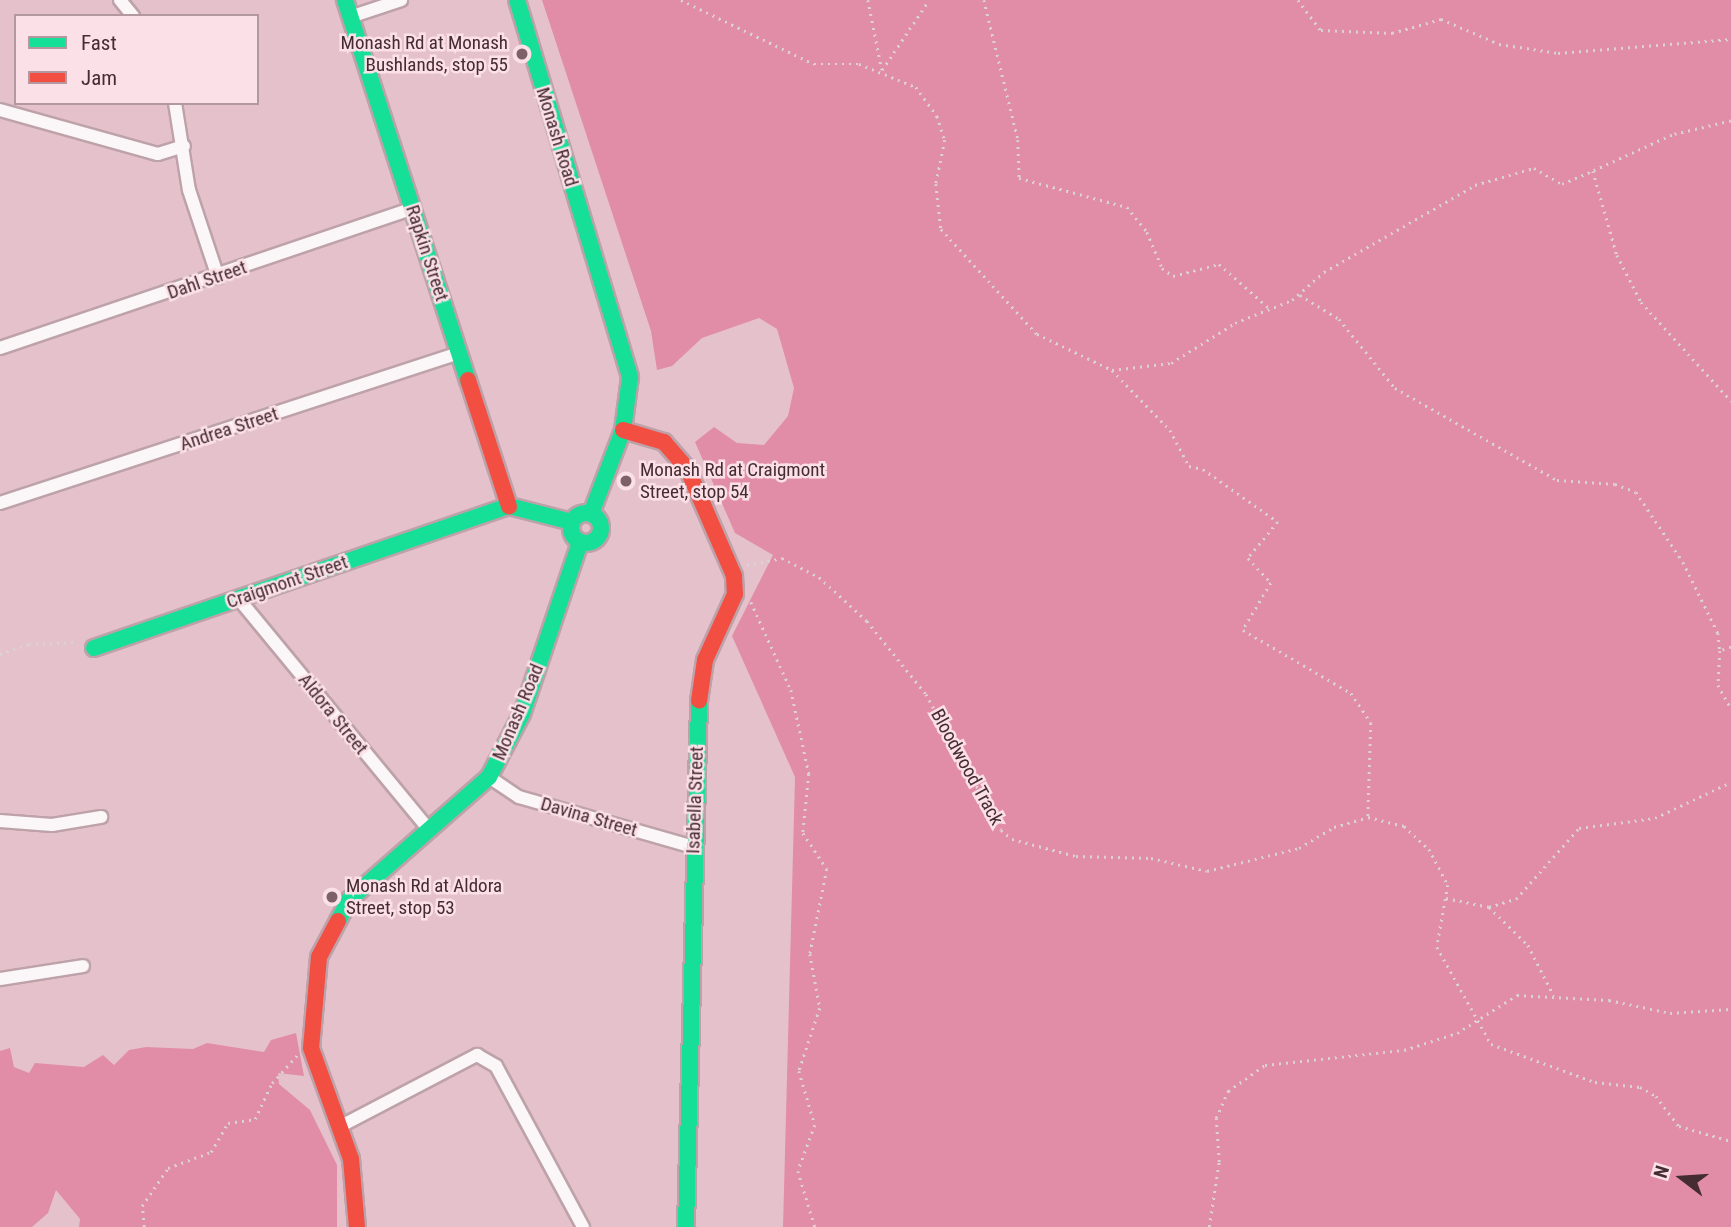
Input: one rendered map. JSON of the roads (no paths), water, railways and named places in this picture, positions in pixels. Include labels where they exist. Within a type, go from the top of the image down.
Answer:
[{"type":"street","points":[[120,0],[131,14]]},
{"type":"street","name":"Rapkin Street","points":[[345,0],[509,506]]},
{"type":"street","points":[[350,17],[401,0]]},
{"type":"street","name":"Monash Road","points":[[357,1227],[354,1172],[311,1048],[312,984],[330,930],[366,882],[489,777],[522,714],[580,542],[601,534],[591,514],[623,430],[630,377],[517,0]]},
{"type":"street","points":[[174,105],[184,146],[189,190],[218,277]]},
{"type":"street","points":[[0,110],[158,154],[184,146]]},
{"type":"street","name":"Dahl Street","points":[[0,348],[218,277],[413,208]]},
{"type":"street","name":"Andrea Street","points":[[0,503],[458,353]]},
{"type":"street","name":"Isabella Street","points":[[623,430],[664,442],[688,470],[734,576],[734,594],[703,672],[693,847],[686,1227]]},
{"type":"street","points":[[509,506],[572,522],[591,514]]},
{"type":"street","name":"Craigmont Street","points":[[94,648],[509,506]]},
{"type":"street","points":[[572,522],[580,542]]},
{"type":"street","name":"Aldora Street","points":[[238,598],[429,830]]},
{"type":"street","name":"Davina Street","points":[[489,777],[519,797],[693,847]]},
{"type":"street","points":[[0,821],[52,825],[100,817]]},
{"type":"street","points":[[0,979],[83,965]]},
{"type":"street","points":[[339,1128],[477,1055],[496,1066],[583,1227]]},
{"type":"place","name":"Monash Rd at Monash Bushlands, stop 55","points":[[522,54]]},
{"type":"place","name":"Monash Rd at Craigmont Street, stop 54","points":[[626,481]]},
{"type":"place","name":"Monash Rd at Aldora Street, stop 53","points":[[332,897]]}]
